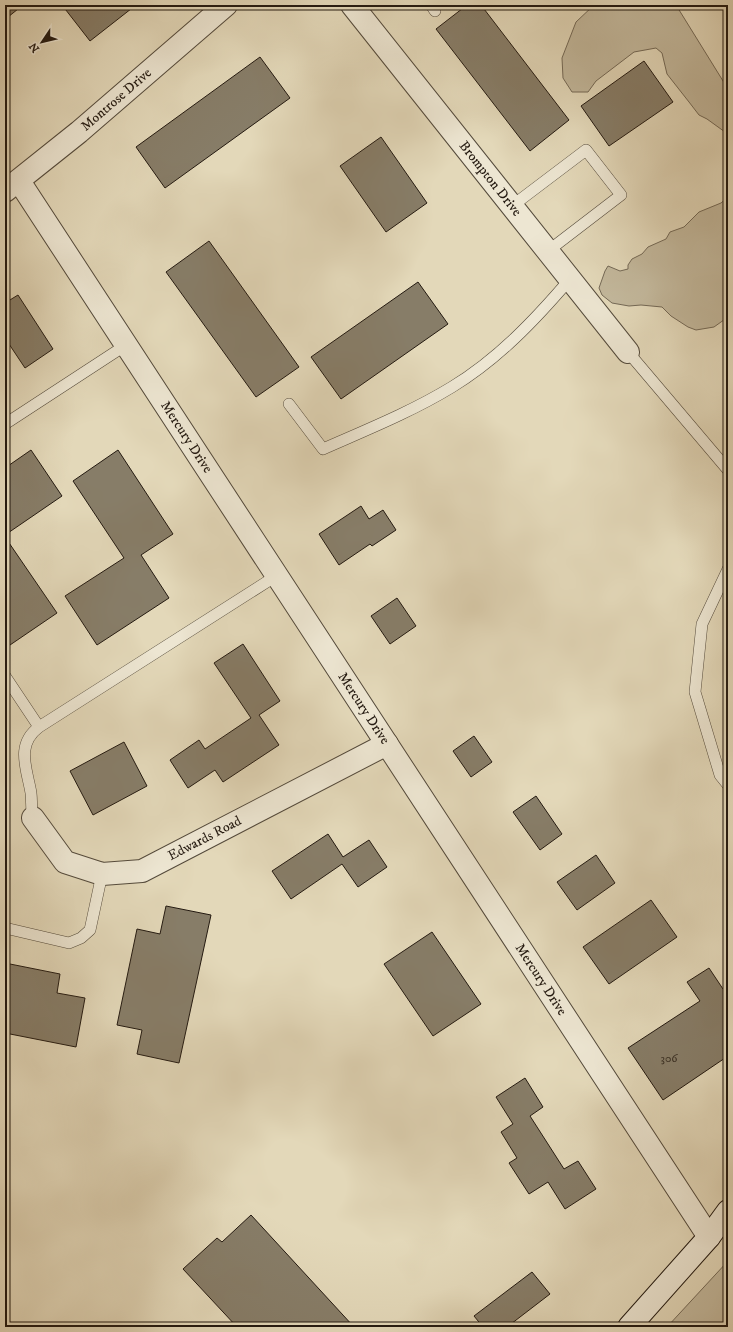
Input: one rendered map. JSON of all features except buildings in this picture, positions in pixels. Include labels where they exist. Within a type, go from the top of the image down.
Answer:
[{"type":"street","name":"Montrose Drive","points":[[12,186],[101,114],[226,5]]},
{"type":"street","name":"Brompton Drive","points":[[352,5],[628,352]]},
{"type":"street","name":"Mercury Drive","points":[[12,186],[126,345],[709,1237]]},
{"type":"street","name":"Edwards Road","points":[[32,818],[66,862],[102,874],[142,871],[387,744]]},
{"type":"street","points":[[628,1327],[709,1237],[728,1211]]},
{"type":"lane","points":[[512,206],[586,150],[621,195],[548,251]]},
{"type":"lane","points":[[289,404],[323,449],[330,446],[427,402],[453,386],[509,345],[530,326],[570,279]]},
{"type":"lane","points":[[5,424],[126,345]]},
{"type":"lane","points":[[628,352],[728,470]]},
{"type":"lane","points":[[728,569],[702,624],[695,692],[720,775],[728,785]]},
{"type":"lane","points":[[32,818],[32,800],[24,752],[31,733],[276,576]]},
{"type":"lane","points":[[5,676],[39,727]]},
{"type":"lane","points":[[5,928],[69,943],[81,938],[90,930],[102,874]]},
{"type":"shaded area","points":[[594,5],[676,5],[728,89],[728,140],[725,132],[699,115],[667,74],[662,53],[656,48],[634,52],[596,81],[588,92],[572,92],[563,78],[562,58],[576,22]]},
{"type":"shaded area","points":[[728,197],[728,317],[714,327],[696,330],[688,327],[671,316],[662,307],[641,305],[629,306],[612,303],[602,295],[599,288],[608,266],[620,271],[628,269],[628,265],[632,259],[642,254],[648,247],[666,239],[670,232],[684,227],[699,212],[721,203]]},
{"type":"shaded area","points":[[728,1261],[728,1327],[667,1327]]}]
